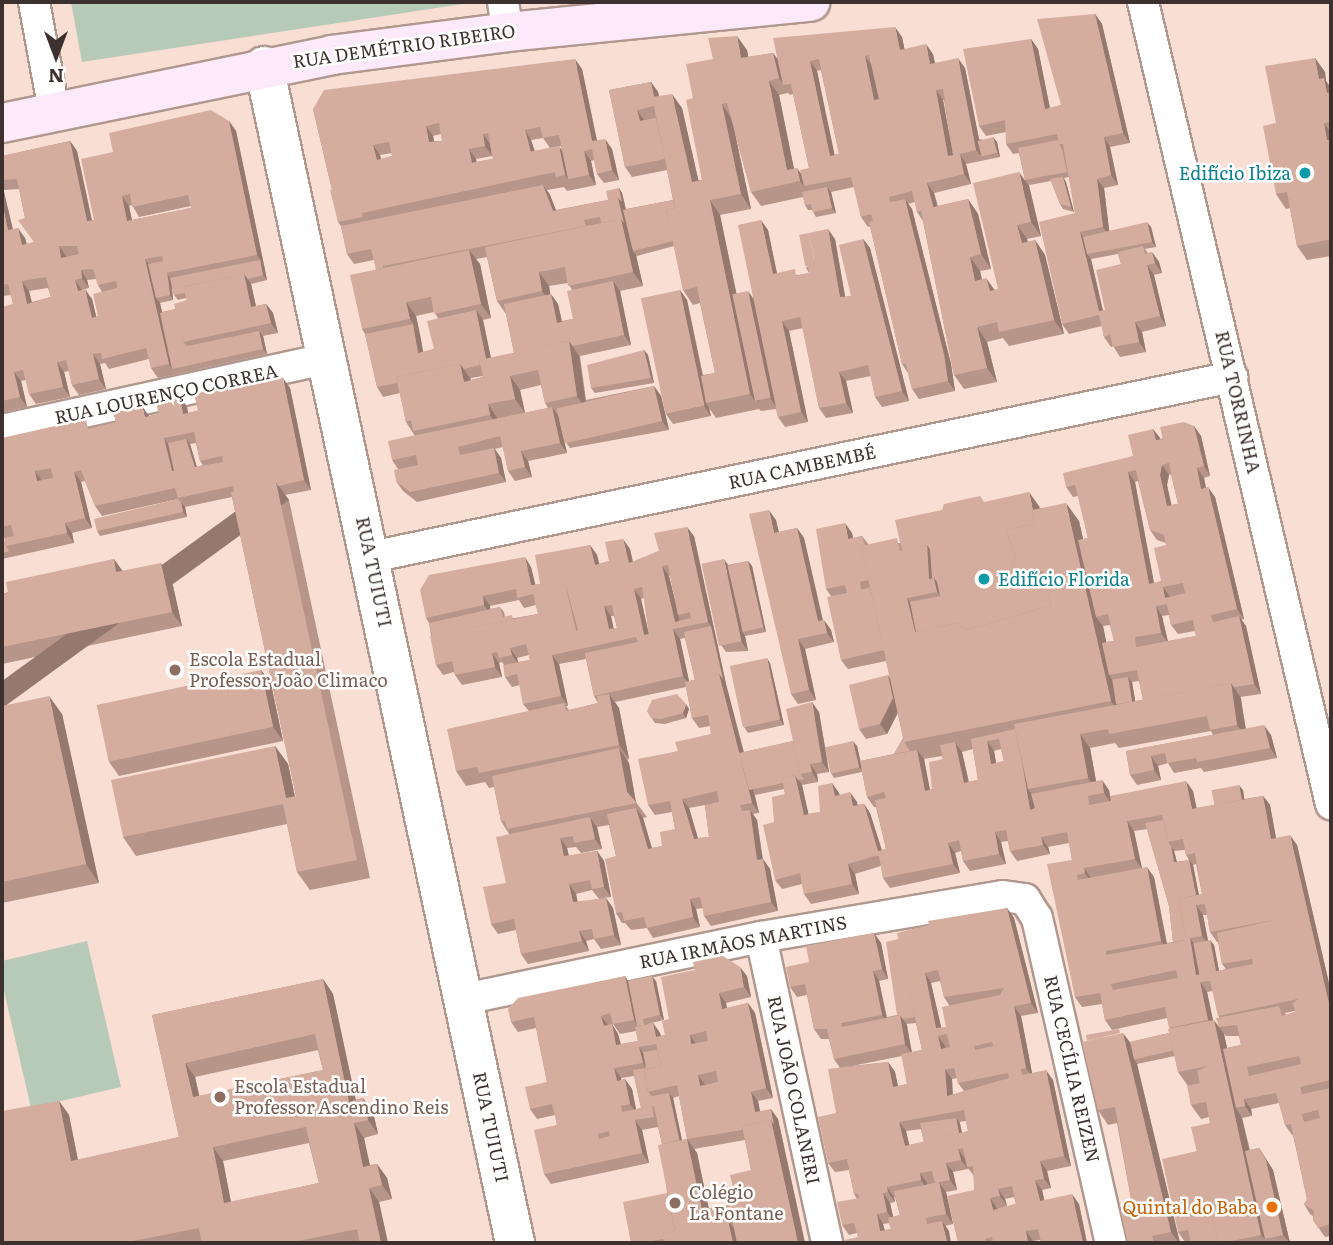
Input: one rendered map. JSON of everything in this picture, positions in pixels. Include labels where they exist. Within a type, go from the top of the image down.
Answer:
[{"type":"main road","name":"RUA DEMÉTRIO RIBEIRO","points":[[2,123],[505,17],[811,2]]},
{"type":"street","points":[[34,2],[54,111]]},
{"type":"street","name":"RUA TORRINHA","points":[[1143,2],[1331,804]]},
{"type":"street","name":"RUA TUIUTI","points":[[264,66],[329,358],[515,1243]]},
{"type":"street","name":"RUA LOURENÇO CORREA","points":[[2,430],[329,358]]},
{"type":"street","name":"RUA CAMBEMBÉ","points":[[371,557],[1232,376]]},
{"type":"street","name":"RUA IRMÃOS MARTINS","points":[[464,999],[761,937],[993,898],[1025,899]]},
{"type":"street","name":"RUA CECÍLIA REIZEN","points":[[1025,899],[1037,918],[1111,1243]]},
{"type":"street","name":"RUA JOÃO COLANERI","points":[[761,937],[827,1243]]},
{"type":"green space","points":[[71,2],[476,2],[82,62]]},
{"type":"green space","points":[[87,941],[121,1087],[31,1108],[2,982],[2,961]]},
{"type":"building","points":[[1095,14],[1123,133],[1104,137],[1111,175],[1097,179],[1103,227],[1080,232],[1099,311],[1105,310],[1096,270],[1121,264],[1118,252],[1143,246],[1145,254],[1152,252],[1155,263],[1147,265],[1160,316],[1135,322],[1139,342],[1113,347],[1110,335],[1104,337],[1099,315],[1062,324],[1039,222],[1075,213],[1063,144],[1059,144],[1057,134],[1006,144],[1005,120],[979,126],[963,49],[1031,39],[1045,109],[1061,105],[1037,19]]},
{"type":"building","points":[[895,27],[900,50],[926,44],[930,64],[958,58],[976,150],[960,154],[964,174],[927,183],[933,207],[917,212],[912,191],[889,197],[890,202],[905,199],[944,354],[948,381],[912,389],[906,364],[902,364],[869,222],[873,221],[871,214],[861,217],[851,177],[804,186],[800,170],[809,168],[791,84],[783,85],[773,38]],"holes":[[[869,55],[879,99],[874,100],[865,56]],[[819,59],[839,154],[830,156],[810,61]],[[943,89],[953,155],[948,156],[936,90]]]},
{"type":"building","points":[[737,36],[741,58],[773,53],[779,78],[769,81],[787,170],[797,168],[800,181],[751,192],[727,103],[722,104],[741,194],[710,200],[750,394],[706,403],[701,376],[715,373],[697,287],[683,290],[666,210],[675,208],[652,97],[672,94],[692,182],[702,180],[686,100],[693,98],[686,64],[713,59],[708,38]]},
{"type":"building","name":"Edifício Ibiza","points":[[1315,58],[1319,79],[1324,78],[1327,93],[1331,92],[1331,122],[1324,123],[1327,140],[1331,140],[1331,239],[1297,246],[1287,192],[1276,194],[1263,126],[1276,123],[1265,66]]},
{"type":"building","points":[[575,59],[592,141],[605,139],[612,170],[597,174],[592,149],[584,151],[589,175],[568,179],[559,135],[543,138],[540,127],[525,130],[531,152],[493,159],[488,133],[483,134],[485,146],[469,149],[472,163],[332,190],[313,109],[324,90]],"holes":[[[439,123],[442,141],[429,142],[426,126]],[[389,142],[392,156],[377,160],[373,145]]]},
{"type":"building","points":[[651,82],[654,106],[637,110],[640,121],[656,118],[665,159],[625,167],[609,90]]},
{"type":"building","points":[[211,110],[229,121],[257,255],[166,273],[162,256],[145,259],[169,364],[151,368],[146,348],[102,359],[101,353],[93,354],[99,379],[72,385],[66,360],[57,362],[63,387],[29,394],[23,370],[14,372],[20,397],[2,401],[2,307],[13,304],[8,284],[2,285],[2,202],[8,230],[18,228],[22,245],[34,242],[18,220],[25,218],[17,179],[2,180],[2,156],[70,141],[87,221],[94,220],[81,159],[113,152],[109,133]],"holes":[[[130,194],[132,207],[188,195],[191,208],[127,221],[122,196]],[[59,246],[77,246],[79,254],[61,258]],[[93,269],[98,285],[116,281],[117,288],[93,294],[98,316],[92,318],[85,289],[78,291],[75,280],[82,278],[81,270]],[[46,277],[51,297],[27,304],[22,281]]]},
{"type":"building","points":[[993,137],[997,152],[982,157],[978,141]]},
{"type":"building","points":[[1058,140],[1067,172],[1025,180],[1018,148]]},
{"type":"building","points":[[559,146],[565,175],[556,177],[555,172],[362,213],[363,217],[338,222],[330,190]]},
{"type":"building","points":[[1019,172],[1031,222],[1017,225],[1022,243],[1035,240],[1054,320],[999,332],[997,322],[977,327],[987,368],[954,375],[921,210],[968,199],[981,254],[970,257],[975,281],[986,278],[990,291],[998,289],[973,183]]},
{"type":"building","points":[[1063,177],[1071,207],[1060,204],[1050,179]]},
{"type":"building","points":[[543,185],[553,211],[618,198],[624,223],[621,219],[601,223],[600,217],[584,220],[586,226],[376,269],[371,249],[347,254],[341,226]]},
{"type":"building","points":[[827,187],[832,208],[813,212],[811,204],[805,205],[802,192]]},
{"type":"building","points":[[619,188],[622,202],[618,198],[608,200],[606,191]]},
{"type":"building","points":[[673,200],[675,208],[666,210],[673,241],[633,251],[623,210]]},
{"type":"building","points":[[621,219],[633,272],[568,286],[565,267],[539,272],[542,291],[497,301],[485,247]]},
{"type":"building","points":[[761,220],[773,274],[795,269],[796,276],[809,273],[808,266],[815,264],[809,233],[828,229],[840,297],[851,296],[839,245],[863,239],[902,391],[875,397],[868,365],[839,372],[846,403],[819,408],[800,317],[782,321],[801,412],[778,417],[738,225]]},
{"type":"building","points":[[1147,222],[1152,242],[1087,254],[1083,237]]},
{"type":"building","points":[[809,233],[815,264],[805,266],[799,235]]},
{"type":"building","points":[[469,250],[481,304],[434,314],[431,297],[406,302],[410,319],[362,329],[350,275]]},
{"type":"building","points":[[260,260],[263,275],[248,279],[244,274],[183,287],[185,293],[174,295],[170,278]]},
{"type":"building","points":[[164,261],[170,295],[156,298],[148,264]]},
{"type":"building","points":[[244,274],[251,307],[266,304],[271,323],[183,342],[174,304],[187,300],[183,287]]},
{"type":"building","points":[[613,281],[624,335],[573,346],[569,341],[514,353],[504,304],[551,294],[557,323],[573,319],[567,291]]},
{"type":"building","points":[[680,290],[705,405],[665,414],[641,298]]},
{"type":"building","points":[[748,291],[771,398],[755,401],[732,294]]},
{"type":"building","points":[[176,309],[183,342],[187,346],[259,331],[263,349],[172,369],[160,313]]},
{"type":"building","points":[[476,310],[486,359],[479,360],[480,365],[464,369],[460,364],[396,377],[397,383],[377,387],[365,334],[413,324],[418,353],[434,349],[427,321]]},
{"type":"building","points":[[569,341],[577,396],[545,403],[538,370],[510,376],[515,399],[488,404],[490,415],[413,431],[411,420],[406,422],[396,377],[460,364],[464,382],[483,377],[479,360]]},
{"type":"building","points":[[644,350],[651,378],[591,388],[587,365]]},
{"type":"building","points":[[277,375],[283,378],[304,480],[278,486],[276,482],[234,492],[233,486],[178,498],[175,488],[95,506],[81,470],[74,472],[85,518],[65,523],[67,533],[6,546],[4,538],[14,536],[11,525],[2,527],[2,438],[86,419],[88,429],[116,422],[113,413],[142,406],[145,417],[159,414],[156,403],[180,397],[183,414],[198,411],[194,394]],"holes":[[[194,432],[200,461],[222,456],[223,462],[172,471],[164,438]],[[51,468],[53,478],[37,481],[35,471]]]},
{"type":"building","points":[[654,386],[662,421],[565,444],[557,408]]},
{"type":"building","points":[[552,407],[560,443],[521,451],[525,467],[508,471],[500,436],[458,447],[460,455],[494,448],[499,473],[410,492],[396,481],[394,470],[418,465],[416,455],[392,460],[388,441]]},
{"type":"building","points":[[1184,422],[1194,426],[1204,466],[1197,468],[1201,489],[1208,487],[1237,609],[1211,615],[1213,622],[1239,616],[1254,684],[1234,687],[1231,683],[1143,700],[1137,670],[1109,675],[1102,643],[1114,641],[1108,614],[1096,617],[1078,540],[1088,538],[1075,485],[1066,487],[1063,473],[1133,456],[1128,435],[1153,429],[1156,440],[1163,439],[1160,427]],"holes":[[[1169,463],[1178,504],[1167,506],[1160,475],[1162,465]],[[1136,470],[1150,530],[1164,535],[1166,545],[1154,548],[1161,581],[1149,584],[1128,472]],[[1183,583],[1185,593],[1165,598],[1163,587]],[[1167,604],[1171,625],[1193,620],[1196,636],[1136,647],[1135,637],[1161,633],[1156,606]]]},
{"type":"building","points":[[186,439],[195,467],[174,471],[168,443]]},
{"type":"building","points":[[276,482],[357,860],[297,872],[283,804],[123,837],[111,780],[275,746],[286,798],[296,796],[231,492]]},
{"type":"building","name":"Edifício Florida","points":[[1029,492],[1034,524],[1006,530],[1017,562],[1012,563],[1018,581],[1044,575],[1051,605],[967,630],[957,623],[916,632],[910,602],[940,596],[937,582],[932,578],[930,549],[927,545],[902,551],[895,520],[942,510],[944,504],[980,496],[984,502]]},
{"type":"building","points":[[178,499],[183,512],[97,531],[94,519]]},
{"type":"building","points":[[1066,503],[1111,701],[904,742],[861,546],[897,538],[900,551],[927,545],[929,579],[934,578],[937,592],[907,598],[915,632],[957,623],[967,630],[1051,605],[1043,571],[1015,577],[1012,563],[1017,562],[1006,530],[1034,524],[1032,510]]},
{"type":"building","points":[[769,510],[774,533],[797,528],[818,621],[824,620],[827,633],[798,639],[809,690],[791,694],[749,514]]},
{"type":"building","points":[[845,523],[848,539],[862,536],[865,545],[861,546],[869,580],[860,582],[861,590],[870,587],[884,650],[841,660],[827,597],[847,593],[845,585],[826,589],[816,529]]},
{"type":"building","points":[[687,527],[708,622],[673,629],[683,676],[594,696],[585,653],[638,642],[636,637],[552,655],[561,696],[523,704],[517,674],[505,677],[503,665],[530,660],[526,644],[510,648],[512,655],[499,658],[497,652],[492,653],[495,667],[455,675],[452,661],[436,665],[430,636],[538,614],[533,594],[517,598],[516,589],[483,596],[484,605],[426,618],[420,590],[429,575],[525,557],[531,585],[540,584],[535,555],[590,545],[595,565],[609,561],[605,542],[623,539],[629,563],[659,551],[654,533]],"holes":[[[668,565],[678,615],[690,612],[691,618],[675,622],[662,566]],[[565,583],[578,630],[576,631]],[[642,587],[649,634],[644,635],[634,589]],[[612,605],[617,628],[609,629],[604,606]]]},
{"type":"building","points":[[2,541],[5,541],[9,551],[2,553]]},
{"type":"building","points":[[114,559],[116,572],[161,563],[172,612],[2,647],[2,594],[8,593],[6,582]]},
{"type":"building","points":[[724,559],[741,641],[719,646],[702,564]]},
{"type":"building","points":[[748,561],[763,627],[743,632],[728,566]]},
{"type":"building","points":[[500,607],[503,617],[512,615],[513,619],[432,636],[429,623]]},
{"type":"building","points":[[711,626],[723,679],[719,674],[695,680],[684,632]]},
{"type":"building","points":[[767,658],[780,720],[743,728],[730,666]]},
{"type":"building","points":[[261,670],[273,727],[109,762],[97,705]]},
{"type":"building","points":[[719,674],[752,803],[740,805],[742,811],[750,810],[757,860],[763,859],[771,902],[704,916],[700,897],[690,899],[693,917],[647,928],[644,917],[624,921],[622,912],[616,913],[605,859],[616,856],[607,814],[636,808],[648,849],[662,846],[660,832],[675,829],[670,801],[648,805],[638,759],[678,751],[675,742],[711,734],[708,715],[692,718],[685,682]],"holes":[[[717,791],[719,802],[705,805],[709,837],[694,839],[682,799]]]},
{"type":"building","points":[[888,675],[893,698],[880,724],[859,729],[849,685]]},
{"type":"building","points":[[1128,677],[1132,702],[1116,704],[1112,680]]},
{"type":"building","points":[[1231,683],[1237,725],[1210,730],[1207,716],[1109,734],[1108,729],[1080,734],[1088,778],[1028,789],[1014,724]]},
{"type":"building","points":[[609,694],[619,745],[479,773],[477,767],[456,771],[447,729],[564,703],[566,711],[598,703],[597,696]]},
{"type":"building","points":[[677,694],[686,704],[683,713],[661,719],[651,718],[647,711],[652,700]]},
{"type":"building","points":[[49,696],[86,864],[2,882],[2,706]]},
{"type":"building","points":[[812,702],[822,762],[810,764],[812,772],[800,774],[786,709]]},
{"type":"building","points":[[1264,725],[1270,748],[1197,762],[1196,758],[1167,763],[1165,753],[1151,756],[1154,770],[1130,775],[1126,751]]},
{"type":"building","points":[[1015,729],[1030,810],[1035,808],[1031,794],[1102,780],[1104,793],[1088,796],[1089,805],[1111,801],[1110,796],[1186,781],[1192,809],[1263,796],[1271,839],[1290,835],[1331,1012],[1331,1080],[1300,1087],[1302,1094],[1331,1088],[1331,1224],[1318,1228],[1313,1220],[1314,1211],[1304,1204],[1307,1199],[1291,1124],[1285,1125],[1276,1093],[1244,1099],[1245,1106],[1236,1108],[1223,1049],[1241,1045],[1237,1025],[1219,1027],[1216,1018],[1279,1006],[1282,1016],[1295,1012],[1293,1003],[1298,999],[1218,1016],[1210,981],[1200,982],[1208,1020],[1169,1028],[1165,1007],[1105,1020],[1100,993],[1075,997],[1047,864],[1072,860],[1067,832],[1041,837],[1043,845],[1010,851],[1006,830],[995,832],[999,854],[963,861],[959,840],[948,843],[953,864],[883,878],[879,856],[875,856],[848,864],[852,884],[804,894],[800,873],[775,880],[763,825],[774,822],[772,797],[785,794],[782,778],[795,775],[804,815],[820,812],[818,786],[832,783],[835,796],[850,792],[853,806],[864,804],[878,851],[886,849],[875,800],[886,798],[884,792],[867,797],[860,761],[917,750],[925,791],[932,789],[929,762],[943,759],[940,745],[955,742],[964,783],[978,780],[971,739]],"holes":[[[999,739],[1004,761],[991,764],[987,741]],[[1162,815],[1168,842],[1183,839],[1186,855],[1195,853],[1202,894],[1179,899],[1186,940],[1106,955],[1106,951],[1161,941],[1147,867],[1078,880],[1077,875],[1085,873],[1084,868],[1135,859],[1127,821]],[[1205,904],[1210,932],[1279,919],[1217,933],[1222,964],[1252,959],[1253,964],[1196,975],[1190,938],[1202,936],[1196,905]],[[1176,970],[1178,978],[1113,990],[1111,984]],[[1299,1056],[1301,1064],[1249,1076],[1247,1067]],[[1318,1110],[1320,1118],[1304,1122],[1302,1114]]]},
{"type":"building","points":[[903,738],[910,751],[894,754]]},
{"type":"building","points":[[793,741],[800,774],[804,779],[798,780],[795,775],[782,778],[783,783],[749,790],[739,753]]},
{"type":"building","points":[[853,741],[859,767],[831,774],[825,748]]},
{"type":"building","points":[[619,748],[627,792],[637,803],[507,829],[505,821],[501,821],[492,776]]},
{"type":"building","points":[[1239,785],[1242,800],[1214,805],[1212,790]]},
{"type":"building","points":[[590,817],[595,839],[574,843],[573,836],[560,838],[564,856],[597,851],[604,887],[592,889],[590,880],[569,884],[573,902],[606,898],[614,935],[594,939],[592,929],[579,931],[582,941],[521,954],[514,919],[491,924],[483,887],[506,883],[496,837]]},
{"type":"building","points":[[1163,820],[1174,862],[1189,860],[1196,895],[1179,899],[1186,940],[1173,942],[1169,906],[1145,823]]},
{"type":"building","points":[[1007,908],[1031,1003],[1014,1006],[1026,1068],[1021,1069],[1022,1075],[1046,1070],[1064,1156],[1040,1161],[1044,1179],[1035,1180],[1040,1201],[1072,1194],[1083,1243],[1034,1243],[1041,1242],[1038,1229],[1026,1231],[1028,1243],[993,1243],[992,1237],[985,1239],[986,1243],[958,1243],[947,1196],[974,1190],[973,1166],[967,1167],[963,1148],[958,1149],[961,1160],[946,1163],[950,1180],[939,1182],[946,1214],[926,1218],[927,1224],[942,1221],[947,1243],[846,1243],[845,1240],[858,1237],[854,1223],[842,1225],[837,1202],[859,1198],[858,1194],[854,1194],[847,1159],[828,1163],[818,1117],[836,1113],[828,1069],[888,1062],[893,1087],[907,1084],[901,1054],[922,1050],[897,933],[929,925],[928,921]],"holes":[[[938,970],[944,997],[1004,988],[1000,995],[942,1007],[946,1027],[936,1028],[925,973]],[[947,1034],[950,1047],[941,1049],[938,1036]],[[992,1042],[993,1046],[975,1050],[974,1046]],[[954,1068],[958,1083],[1008,1073],[1009,1078],[947,1096],[945,1069]],[[964,1110],[968,1131],[905,1146],[899,1122]],[[932,1171],[935,1183],[894,1191],[900,1215],[888,1218],[891,1229],[880,1231],[877,1214],[887,1212],[883,1193],[888,1192],[887,1187],[921,1180],[920,1173]],[[1012,1186],[1016,1204],[993,1210],[990,1198],[1000,1196],[998,1189]]]},
{"type":"building","points":[[874,933],[882,969],[873,971],[882,1015],[841,1023],[842,1027],[900,1015],[905,1044],[834,1059],[827,1029],[814,1029],[805,984],[790,987],[786,967],[809,962],[806,946]]},
{"type":"building","points":[[899,939],[915,1017],[903,1019],[897,1015],[886,942]]},
{"type":"building","points":[[1210,940],[1216,971],[1199,975],[1193,943]]},
{"type":"building","points":[[723,956],[740,967],[744,987],[719,993],[722,1009],[748,1003],[766,1088],[751,1092],[755,1112],[771,1109],[774,1125],[771,1120],[742,1126],[742,1130],[687,1139],[677,1085],[648,1092],[644,1070],[661,1066],[656,1044],[639,1047],[643,1063],[614,1068],[617,1081],[625,1079],[630,1104],[621,1106],[622,1112],[652,1106],[654,1117],[635,1120],[642,1153],[544,1174],[534,1130],[557,1125],[552,1104],[530,1109],[525,1087],[547,1082],[534,1017],[511,1022],[508,1009],[518,998],[625,976],[634,1020],[613,1024],[610,1013],[601,1016],[604,1026],[612,1024],[616,1045],[638,1041],[635,1027],[653,1023],[656,1037],[665,1035],[662,1021],[669,1019],[661,977],[695,970],[693,962]],"holes":[[[706,1031],[708,1041],[691,1044],[690,1035]],[[716,1071],[718,1082],[700,1086],[698,1075]],[[609,1131],[610,1136],[599,1139],[598,1134]]]},
{"type":"building","points":[[652,976],[660,1015],[643,1019],[644,1025],[637,1026],[628,981]]},
{"type":"building","points":[[323,979],[349,1102],[363,1098],[368,1120],[354,1123],[363,1167],[377,1164],[382,1185],[369,1188],[381,1243],[360,1243],[357,1229],[289,1243],[202,1243],[199,1228],[123,1243],[2,1243],[2,1111],[59,1101],[71,1161],[179,1137],[152,1015]],"holes":[[[315,1034],[323,1070],[193,1097],[185,1063]],[[306,1127],[319,1183],[224,1203],[213,1147]]]},
{"type":"building","points":[[1214,1020],[1261,1235],[1222,1243],[1218,1243],[1191,1127],[1210,1123],[1206,1102],[1191,1105],[1187,1086],[1200,1083],[1197,1071],[1208,1066],[1178,1072],[1168,1029]]},
{"type":"building","points":[[1119,1029],[1120,1033],[1087,1041],[1086,1035]]},
{"type":"building","points":[[1123,1033],[1171,1232],[1152,1236],[1154,1243],[1128,1243],[1121,1213],[1133,1210],[1115,1107],[1098,1110],[1082,1042]]},
{"type":"building","points":[[1169,1033],[1173,1051],[1134,1060],[1130,1042]]},
{"type":"building","points":[[657,1050],[661,1066],[644,1070],[648,1092],[652,1096],[669,1093],[679,1140],[662,1144],[654,1106],[641,1108],[633,1070],[646,1068],[643,1052]]},
{"type":"building","points":[[956,1118],[959,1133],[924,1142],[920,1123]]},
{"type":"building","points":[[771,1120],[798,1243],[737,1243],[732,1219],[728,1220],[733,1243],[664,1243],[662,1234],[675,1231],[658,1145],[687,1139],[702,1210],[737,1203],[730,1175],[751,1170],[742,1126]]},
{"type":"building","name":"Quintal do Baba","points":[[1259,1148],[1266,1160],[1283,1235],[1265,1239],[1245,1151]]},
{"type":"building","points":[[1197,1151],[1218,1243],[1191,1243],[1188,1230],[1178,1232],[1162,1159]]},
{"type":"building","points":[[667,1193],[675,1231],[662,1234],[663,1239],[631,1243],[623,1202]]},
{"type":"place","name":"Edifício Ibiza","points":[[1305,173]]},
{"type":"place","name":"Edifício Florida","points":[[984,579]]},
{"type":"place","name":"Escola Estadual Professor João Climaco","points":[[175,670]]},
{"type":"place","name":"Escola Estadual Professor Ascendino Reis","points":[[220,1097]]},
{"type":"place","name":"Colégio La Fontane","points":[[675,1203]]},
{"type":"place","name":"Quintal do Baba","points":[[1272,1207]]}]
